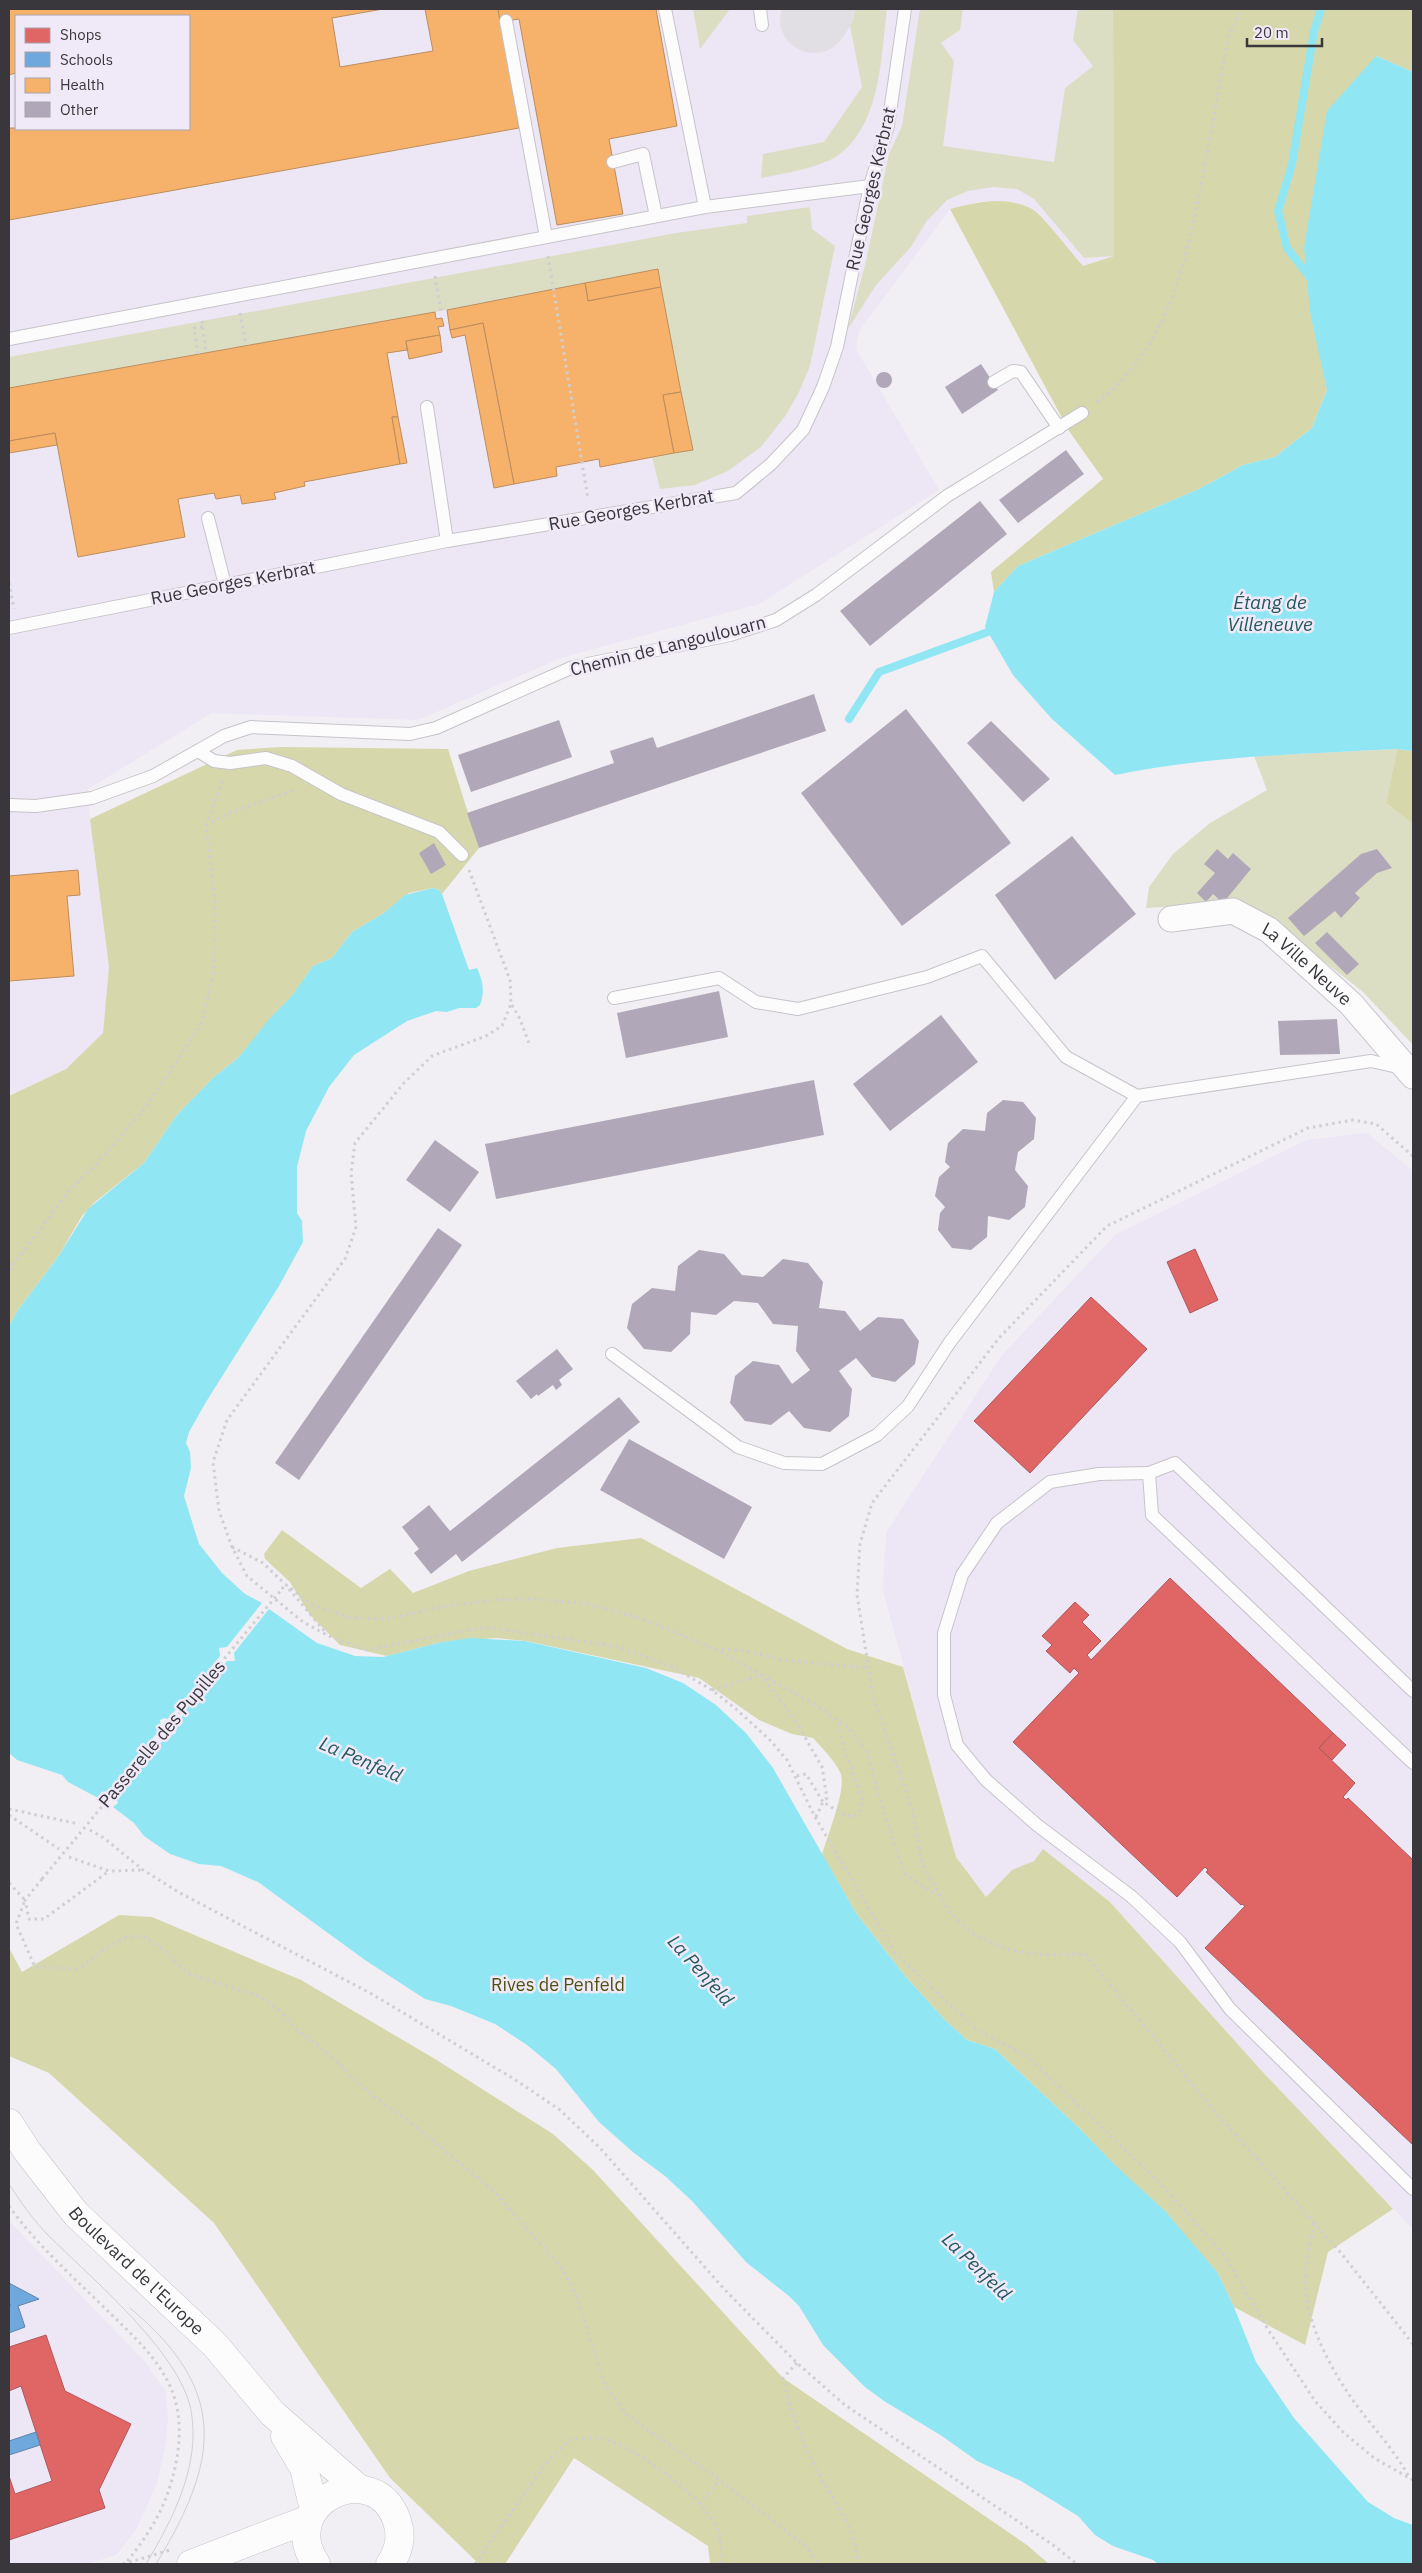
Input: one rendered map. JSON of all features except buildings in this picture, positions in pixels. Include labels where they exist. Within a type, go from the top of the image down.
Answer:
[{"type":"main road","name":"Boulevard de l'Europe","points":[[9,2123],[27,2151],[76,2214],[215,2345],[272,2413],[359,2489],[374,2494],[391,2508],[400,2529],[399,2558]]},
{"type":"main road","name":"Boulevard de l'Europe","points":[[272,2413],[304,2468],[312,2514],[307,2545],[316,2564]]},
{"type":"main road","points":[[192,2564],[312,2514],[334,2493],[359,2489]]},
{"type":"street","name":"La Ville Neuve","points":[[1171,919],[1233,911],[1269,930],[1351,1004],[1410,1072]]},
{"type":"lane","points":[[665,9],[705,207]]},
{"type":"lane","points":[[760,9],[762,25]]},
{"type":"lane","name":"Rue Georges Kerbrat","points":[[14,627],[447,541],[736,493],[771,464],[803,430],[823,387],[837,347],[870,186],[888,126],[905,9]]},
{"type":"lane","points":[[506,21],[546,237]]},
{"type":"lane","points":[[613,162],[643,154],[656,216]]},
{"type":"lane","points":[[9,339],[705,207],[870,186]]},
{"type":"lane","points":[[994,382],[1013,371],[1021,372],[1059,428]]},
{"type":"lane","points":[[427,407],[447,541]]},
{"type":"lane","name":"Chemin de Langoulouarn","points":[[9,805],[36,806],[92,798],[152,776],[224,736],[251,727],[410,734],[436,728],[573,667],[730,635],[776,620],[816,595],[947,496],[1082,413]]},
{"type":"lane","points":[[208,518],[225,585]]},
{"type":"lane","points":[[198,751],[214,761],[230,763],[266,758],[292,766],[374,808],[438,832],[462,855]]},
{"type":"lane","points":[[614,998],[719,978],[756,1002],[798,1009],[927,977],[982,956],[1066,1058],[1137,1096],[1371,1061],[1410,1072]]},
{"type":"lane","points":[[612,1354],[738,1448],[784,1463],[822,1464],[877,1435],[908,1406],[950,1342],[1137,1096]]},
{"type":"lane","points":[[1413,1691],[1175,1464],[1149,1474],[1099,1474],[1050,1482],[997,1523],[962,1575],[944,1633],[944,1695],[957,1745],[986,1780],[1037,1826],[1132,1897],[1180,1942],[1230,2009],[1413,2188]]},
{"type":"lane","points":[[1149,1474],[1152,1515],[1413,1763]]},
{"type":"path","points":[[1082,413],[1114,390],[1150,346],[1170,305],[1188,250],[1228,38],[1242,9]]},
{"type":"path","points":[[546,237],[552,289],[591,517]]},
{"type":"path","points":[[432,258],[441,311]]},
{"type":"path","points":[[237,295],[246,346]]},
{"type":"path","points":[[198,354],[194,328],[203,330],[206,353]]},
{"type":"path","points":[[9,584],[14,627]]},
{"type":"path","points":[[9,1270],[69,1190],[106,1154],[147,1105],[201,1025],[214,973],[215,901],[206,825],[230,763]]},
{"type":"path","points":[[206,825],[228,813],[301,788],[315,779]]},
{"type":"path","points":[[462,855],[479,890],[510,980],[511,1004],[502,1026],[486,1036],[432,1056],[403,1084],[356,1143],[350,1173],[356,1228],[344,1259],[227,1420],[214,1462],[219,1512],[232,1548],[247,1576],[297,1617],[329,1636],[366,1650],[485,1627],[615,1646],[673,1667],[712,1690],[769,1739],[787,1760],[816,1818],[896,1954],[976,2030],[1027,2056],[1158,2181],[1223,2253],[1269,2331],[1314,2401],[1343,2432],[1374,2458],[1412,2479]]},
{"type":"path","points":[[511,1004],[520,1019],[530,1046]]},
{"type":"path","points":[[1413,1156],[1376,1124],[1353,1120],[1308,1128],[1107,1226],[999,1338],[872,1504],[860,1544],[857,1595],[873,1696],[913,1811],[922,1863],[938,1895],[950,1913],[972,1933],[1006,1950],[1044,1954],[1085,1954],[1218,2116],[1314,2223],[1413,2344]]},
{"type":"path","points":[[232,1548],[264,1563],[285,1584],[329,1636]]},
{"type":"path","points":[[285,1584],[313,1606],[350,1618],[388,1618],[440,1607],[495,1600],[537,1598],[588,1604],[643,1619],[713,1648],[840,1720],[850,1728],[868,1753],[877,1789],[904,1874],[938,1895]]},
{"type":"path","name":"Passerelle des Pupilles","points":[[285,1584],[25,1900],[16,1924],[34,1967],[80,1969],[108,1947],[128,1936],[144,1937],[166,1952],[187,1973],[261,1997],[278,2009],[298,2030],[328,2053],[371,2094],[410,2122],[494,2191],[562,2268],[576,2295],[605,2386],[628,2416],[720,2480]]},
{"type":"path","points":[[713,1648],[747,1651],[783,1660],[868,1668]]},
{"type":"path","points":[[712,1690],[762,1675]]},
{"type":"path","points":[[762,1675],[798,1726],[822,1767],[827,1798],[823,1802],[816,1818]]},
{"type":"path","points":[[795,1776],[806,1774],[823,1802],[846,1816],[855,1816],[860,1811],[863,1801],[840,1736],[840,1720]]},
{"type":"path","points":[[9,1808],[79,1824]]},
{"type":"path","points":[[9,1815],[60,1849]]},
{"type":"path","points":[[90,1830],[104,1838],[143,1870],[180,1893],[370,1993],[514,2079],[560,2110],[600,2148],[725,2290],[797,2363],[845,2405],[1053,2545],[1077,2564]]},
{"type":"path","points":[[69,1857],[109,1871],[143,1870]]},
{"type":"path","points":[[9,1883],[25,1900],[30,1919],[44,1919],[109,1871]]},
{"type":"path","points":[[9,2206],[64,2267],[151,2354],[173,2394],[178,2410],[180,2443],[170,2489],[150,2533],[124,2564]]},
{"type":"path","points":[[1314,2223],[1306,2264],[1306,2291],[1309,2308],[1323,2347],[1345,2390],[1400,2460],[1412,2479]]},
{"type":"path","points":[[797,2363],[783,2378],[793,2419],[814,2464],[842,2512],[857,2550],[858,2564]]},
{"type":"path","points":[[475,2564],[544,2466],[569,2440],[602,2438],[629,2448],[694,2497],[713,2520],[721,2539],[720,2564]]},
{"type":"path","points":[[699,2504],[720,2480],[806,2546],[819,2564]]},
{"type":"shaded area","points":[[9,9],[1113,9],[1114,256],[1083,266],[1033,210],[1008,201],[980,201],[950,209],[859,331],[856,349],[939,490],[759,604],[561,658],[418,720],[212,713],[88,789],[90,819],[109,967],[103,1033],[66,1069],[9,1096]]},
{"type":"shaded area","points":[[1367,1133],[1413,1171],[1413,2229],[1260,2069],[1110,1902],[1043,1849],[1034,1861],[1012,1870],[986,1897],[956,1857],[882,1587],[887,1531],[1002,1355],[1115,1235],[1307,1140]]},
{"type":"shaded area","points":[[9,2221],[145,2362],[166,2392],[168,2417],[166,2442],[157,2483],[136,2530],[116,2555],[87,2564],[9,2564]]},
{"type":"green space","points":[[693,9],[730,9],[700,49]]},
{"type":"green space","points":[[852,9],[887,9],[876,89],[871,109],[863,127],[852,143],[837,156],[829,160],[800,170],[761,178],[763,154],[824,142],[862,87],[850,26],[844,21]]},
{"type":"green space","points":[[920,9],[963,9],[960,30],[941,43],[954,61],[943,146],[1054,162],[1065,88],[1093,66],[1073,40],[1078,9],[1113,9],[1114,256],[1084,258],[1034,199],[1017,189],[993,187],[968,191],[947,200],[926,222],[911,247],[876,285],[848,329],[866,261],[889,154],[902,126]]},
{"type":"green space","points":[[1113,9],[1413,9],[1413,72],[1376,56],[1322,362],[1327,390],[1312,428],[1275,457],[1243,465],[1199,489],[1018,566],[994,592],[991,572],[1103,479],[1069,431],[950,209],[991,201],[1012,202],[1037,212],[1083,266],[1114,256]]},
{"type":"green space","points":[[810,207],[812,229],[835,246],[810,366],[799,392],[786,415],[761,447],[728,471],[695,485],[660,489],[652,457],[692,449],[657,269],[435,312],[9,388],[9,357],[676,233],[747,223],[747,216]]},
{"type":"green space","points":[[281,747],[448,749],[479,848],[442,894],[439,890],[433,888],[409,893],[384,913],[352,932],[332,958],[313,966],[290,999],[238,1058],[214,1077],[176,1116],[144,1163],[95,1202],[82,1216],[58,1257],[18,1310],[9,1326],[9,1096],[66,1069],[103,1033],[109,967],[90,819],[237,750]]},
{"type":"green space","points":[[1397,749],[1386,803],[1413,824],[1413,1045],[1362,991],[1257,909],[1233,903],[1146,908],[1149,887],[1173,854],[1210,823],[1267,790],[1254,756]]},
{"type":"green space","points":[[1397,749],[1413,751],[1413,824],[1386,803]]},
{"type":"green space","points":[[282,1530],[361,1588],[390,1569],[413,1593],[469,1571],[557,1548],[641,1538],[847,1649],[903,1667],[956,1857],[986,1897],[1012,1870],[1034,1861],[1043,1849],[1110,1902],[1260,2069],[1393,2209],[1328,2252],[1305,2345],[1234,2307],[1217,2272],[1080,2129],[995,2049],[967,2040],[945,2020],[905,1976],[856,1913],[822,1855],[836,1812],[842,1779],[835,1763],[813,1738],[792,1734],[759,1720],[699,1678],[526,1641],[496,1638],[442,1642],[387,1656],[340,1645],[310,1615],[290,1582],[265,1559],[264,1554]]},
{"type":"green space","points":[[119,1915],[152,1917],[301,1980],[435,2059],[553,2134],[593,2170],[783,2378],[1027,2545],[1049,2564],[710,2564],[708,2546],[574,2458],[505,2564],[479,2564],[390,2478],[214,2223],[49,2073],[9,2056],[9,1948],[22,1972]]},
{"type":"water","name":"Étang de Villeneuve","points":[[1376,56],[1413,72],[1413,751],[1397,749],[1291,754],[1186,764],[1115,775],[1052,719],[1013,675],[985,627],[994,592],[1018,566],[1199,489],[1243,465],[1275,457],[1312,428],[1327,390],[1310,312],[1304,247],[1327,111]]},
{"type":"water","points":[[433,888],[439,890],[442,894],[469,970],[477,968],[482,982],[482,1000],[476,1008],[459,1008],[447,1012],[436,1011],[407,1021],[354,1055],[329,1087],[306,1131],[297,1167],[297,1213],[302,1221],[303,1242],[279,1286],[206,1402],[189,1432],[186,1443],[190,1452],[191,1468],[184,1496],[199,1544],[222,1573],[245,1594],[262,1603],[227,1647],[219,1648],[220,1656],[168,1719],[160,1720],[161,1728],[109,1791],[101,1792],[102,1800],[68,1782],[62,1775],[17,1760],[9,1753],[9,1326],[18,1310],[58,1257],[88,1209],[144,1163],[176,1116],[214,1077],[238,1058],[271,1017],[291,997],[313,966],[332,958],[352,932],[384,913],[405,895]]},
{"type":"water","name":"Rives de Penfeld","points":[[269,1609],[317,1643],[355,1656],[383,1657],[442,1642],[471,1638],[525,1641],[646,1668],[683,1683],[716,1705],[746,1733],[773,1768],[856,1913],[905,1976],[945,2020],[967,2040],[995,2049],[1080,2129],[1115,2165],[1165,2211],[1217,2272],[1234,2307],[1256,2362],[1294,2418],[1368,2502],[1394,2518],[1413,2525],[1413,2564],[1158,2564],[1153,2560],[1113,2546],[1095,2535],[1078,2516],[1021,2481],[977,2461],[942,2436],[884,2401],[865,2387],[823,2345],[799,2306],[747,2263],[692,2201],[665,2176],[634,2153],[599,2122],[556,2069],[527,2045],[495,2024],[451,2006],[425,1999],[365,1960],[258,1882],[221,1866],[199,1864],[170,1854],[144,1836],[134,1823],[113,1807],[118,1803],[116,1797],[168,1734],[176,1733],[175,1725],[227,1661],[235,1661],[234,1653]]},
{"type":"waterway","points":[[1312,280],[1287,248],[1278,211],[1292,164],[1314,31],[1321,9]]},
{"type":"waterway","points":[[849,719],[879,672],[996,629]]},
{"type":"waterway","name":"La Penfeld","points":[[136,1664],[141,1670],[258,1716]]},
{"type":"taxiway","points":[[814,19],[821,9]]},
{"type":"tram line","points":[[9,2184],[42,2229],[131,2316],[152,2340],[170,2364],[183,2387],[191,2410],[193,2431],[188,2471],[175,2510],[146,2564]]},
{"type":"tram line","points":[[130,2308],[162,2339],[185,2369],[199,2398],[204,2428],[202,2460],[193,2492],[177,2527],[156,2564]]}]
